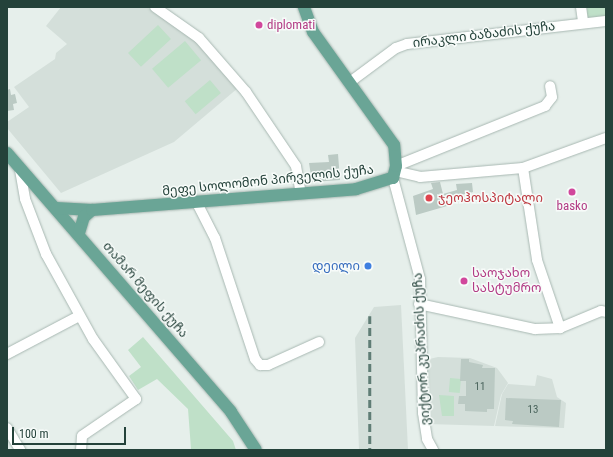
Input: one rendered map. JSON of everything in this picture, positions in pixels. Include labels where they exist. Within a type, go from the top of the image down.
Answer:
[{"type":"main road","points":[[304,7],[313,32],[391,139],[395,172]]},
{"type":"main road","name":"თამარ მეფის ქუჩა","points":[[7,153],[20,170],[79,233],[231,412],[256,450]]},
{"type":"main road","name":"მეფე სოლომონ პირველის ქუჩა","points":[[56,208],[92,210],[197,203],[356,189],[395,172]]},
{"type":"main road","points":[[79,233],[84,217],[92,210]]},
{"type":"street","points":[[155,7],[199,38],[246,92],[296,166],[300,194]]},
{"type":"street","points":[[581,7],[582,22]]},
{"type":"street","name":"ირაკლი ბაზაძის ქუჩა","points":[[350,82],[396,48],[407,44],[582,22],[606,21]]},
{"type":"street","points":[[395,172],[545,106],[552,97],[550,86]]},
{"type":"street","points":[[395,172],[420,178],[523,168],[606,138]]},
{"type":"street","points":[[523,168],[537,260],[560,328]]},
{"type":"street","points":[[20,170],[25,199],[44,249],[79,316],[136,399],[82,436],[81,450]]},
{"type":"street","name":"ვიქტორ კუპრაძის ქუჩა","points":[[395,172],[420,279],[423,413],[427,439],[433,450]]},
{"type":"street","points":[[197,203],[215,238],[256,359],[260,365],[268,365],[318,342]]},
{"type":"street","points":[[420,304],[535,329],[560,328],[602,311],[606,312]]},
{"type":"street","points":[[7,354],[79,316]]},
{"type":"street","points":[[7,428],[20,450]]},
{"type":"shaded area","points":[[61,7],[146,7],[180,25],[238,88],[174,142],[61,193],[7,128],[7,122],[29,107],[14,87],[55,59],[56,53],[67,44],[46,26]]},
{"type":"shaded area","points":[[401,305],[408,450],[359,450],[355,338],[374,307]]},
{"type":"shaded area","points":[[438,357],[470,358],[497,368],[508,383],[501,395],[494,426],[428,424],[425,360]]},
{"type":"shaded area","points":[[537,375],[552,379],[557,397],[566,403],[564,428],[495,426],[502,394],[508,384],[535,386]]},
{"type":"green space","points":[[587,7],[606,7],[606,19],[587,19]]},
{"type":"green space","points":[[158,25],[171,39],[141,67],[128,53]]},
{"type":"green space","points":[[185,41],[201,60],[168,88],[152,69]]},
{"type":"green space","points":[[210,80],[221,93],[196,114],[185,101]]},
{"type":"green space","points":[[143,337],[233,441],[236,450],[191,449],[188,409],[157,379],[138,390],[129,376],[141,367],[128,350]]},
{"type":"green space","points":[[450,378],[461,379],[460,393],[449,392]]},
{"type":"green space","points":[[439,395],[454,396],[454,416],[442,416]]},
{"type":"building","points":[[10,89],[11,95],[15,94],[17,103],[13,104],[14,110],[7,111],[7,90]]},
{"type":"building","points":[[338,154],[340,180],[312,182],[309,163],[329,162],[328,155]]},
{"type":"building","name":"ჯეოჰოსპიტალი","points":[[440,182],[443,194],[457,190],[456,184],[472,183],[473,192],[445,199],[447,206],[416,215],[413,196],[433,189],[431,183]]},
{"type":"building","points":[[461,359],[469,359],[469,362],[483,365],[482,368],[495,368],[494,409],[487,409],[487,412],[465,411],[465,404],[458,404],[459,396],[466,396],[466,381],[460,381]]},
{"type":"building","points":[[506,398],[561,400],[559,427],[512,424],[513,421],[505,420]]},
{"type":"railway","points":[[370,316],[370,450]]},
{"type":"place","name":"diplomati","points":[[259,25]]},
{"type":"place","name":"basko","points":[[572,192]]},
{"type":"place","name":"ჯეოჰოსპიტალი","points":[[429,198]]},
{"type":"place","name":"დეილი","points":[[368,266]]},
{"type":"place","name":"საოჯახო სასტუმრო","points":[[464,281]]}]
